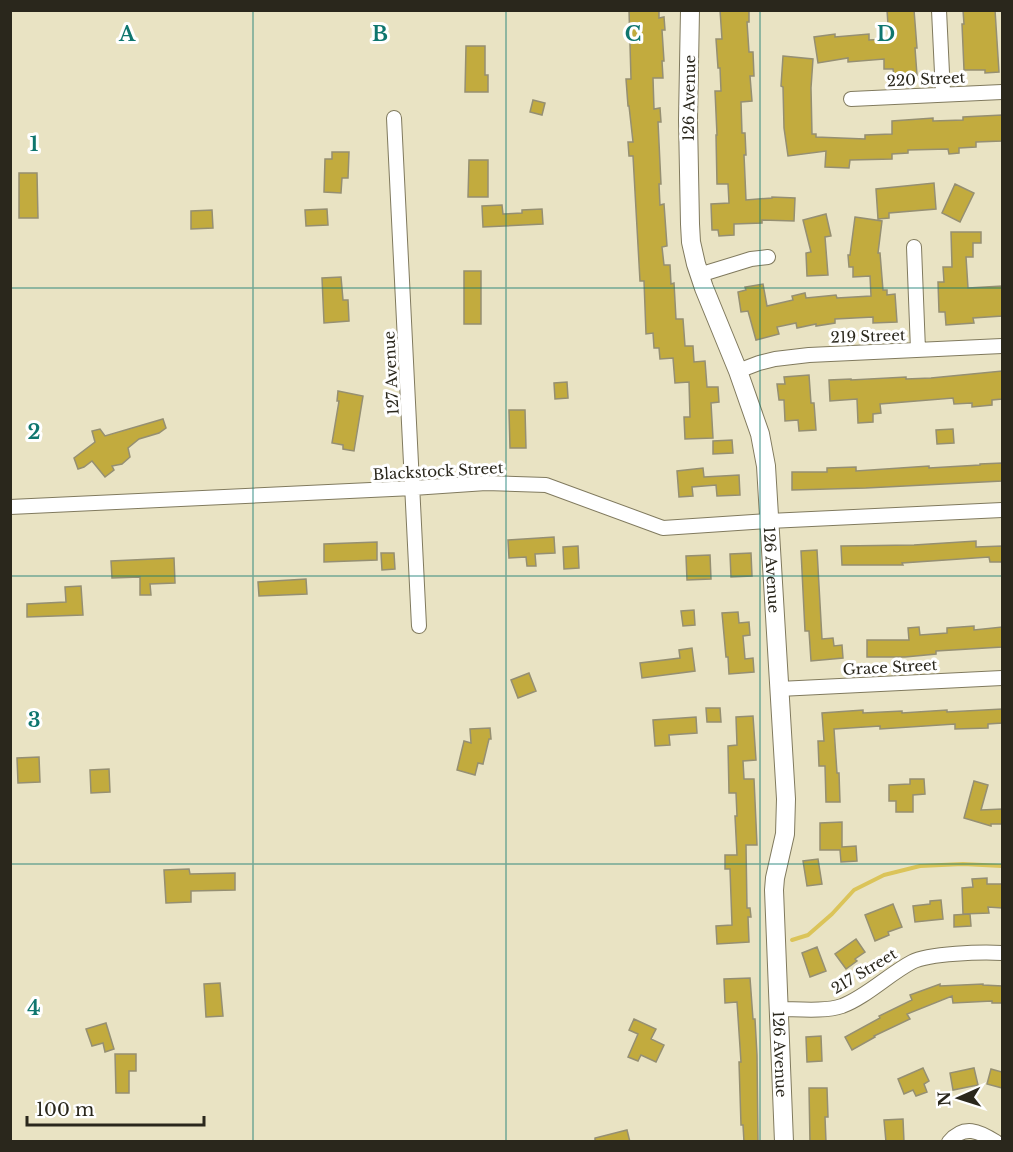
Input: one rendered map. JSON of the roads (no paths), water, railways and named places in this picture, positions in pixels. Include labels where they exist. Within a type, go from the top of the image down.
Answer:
[{"type":"street","name":"126 Avenue","points":[[690,10],[688,120],[691,242],[699,275],[738,371],[760,434],[766,466],[787,820],[774,890],[784,1142]]},
{"type":"street","points":[[939,10],[943,94]]},
{"type":"street","name":"220 Street","points":[[851,99],[1002,92]]},
{"type":"street","name":"127 Avenue","points":[[394,118],[419,626]]},
{"type":"street","points":[[914,247],[918,350]]},
{"type":"street","points":[[699,275],[751,259],[768,257]]},
{"type":"street","name":"219 Street","points":[[738,371],[759,363],[790,357],[1002,346]]},
{"type":"street","name":"Blackstock Street","points":[[10,507],[486,483],[546,485],[663,528],[1002,510]]},
{"type":"street","name":"Grace Street","points":[[779,689],[1002,678]]},
{"type":"street","name":"217 Street","points":[[778,1009],[827,1008],[843,1005],[853,1001],[918,958],[1002,953]]},
{"type":"street","points":[[954,1137],[970,1130],[983,1134],[996,1142]]},
{"type":"waterway","points":[[792,940],[808,935],[854,890],[884,875],[920,866],[963,864],[1002,866]]}]
